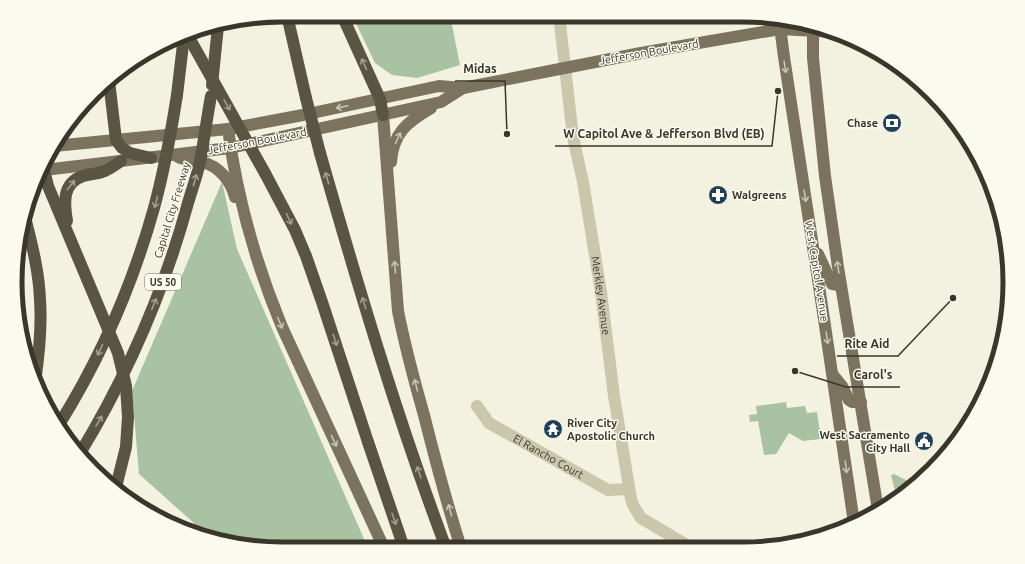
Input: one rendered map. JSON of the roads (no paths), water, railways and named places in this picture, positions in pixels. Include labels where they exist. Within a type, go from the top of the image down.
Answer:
[{"type":"highway","points":[[289,22],[320,153],[379,354],[444,542]]},
{"type":"highway","points":[[345,22],[380,99],[383,115]]},
{"type":"highway","name":"Capital City Freeway","points":[[83,448],[100,420],[130,361],[162,285],[178,240],[200,162],[211,96],[218,30]]},
{"type":"highway","points":[[190,39],[266,175],[295,230],[306,256],[402,542]]},
{"type":"highway","name":"Capital City Freeway","points":[[62,420],[98,354],[125,294],[138,258],[154,208],[164,167],[177,95],[183,42]]},
{"type":"highway","points":[[110,88],[116,140],[122,148],[130,153],[151,158]]},
{"type":"highway","points":[[69,236],[65,204],[65,194],[69,186],[76,179],[84,175],[103,172],[121,162]]},
{"type":"highway","points":[[45,175],[48,186],[118,353],[126,386],[128,424],[126,447],[118,483]]},
{"type":"highway","points":[[28,229],[37,272],[41,319],[40,349],[37,369]]},
{"type":"main road","name":"Jefferson Boulevard","points":[[61,145],[228,129],[439,86],[463,88],[779,24]]},
{"type":"main road","name":"West Capitol Avenue","points":[[780,25],[853,517]]},
{"type":"main road","name":"West Capitol Avenue","points":[[813,32],[813,58],[825,170],[841,286],[877,504]]},
{"type":"main road","name":"Jefferson Boulevard","points":[[48,170],[230,148],[441,102],[463,88]]},
{"type":"main road","points":[[389,189],[391,159],[399,134],[412,118],[441,102]]},
{"type":"main road","points":[[383,115],[396,287],[403,333],[437,466],[459,542]]},
{"type":"main road","points":[[228,129],[230,148],[249,233],[261,272],[282,327],[381,542]]},
{"type":"main road","points":[[173,155],[186,161],[202,162],[210,165],[224,175],[234,194],[242,221],[249,233]]},
{"type":"main road","points":[[812,242],[832,284],[841,286]]},
{"type":"main road","points":[[833,375],[844,388],[849,400],[852,402],[861,402]]},
{"type":"street","name":"Merkley Avenue","points":[[560,22],[573,137],[601,292],[614,396],[629,489],[633,505],[641,518],[682,542]]},
{"type":"street","name":"El Rancho Court","points":[[477,406],[489,423],[608,490],[629,489]]},
{"type":"place","name":"W Capitol Ave & Jefferson Blvd (EB)","points":[[778,91]]},
{"type":"place","name":"Chase","points":[[892,123]]},
{"type":"place","name":"Midas","points":[[507,134]]},
{"type":"place","name":"Walgreens","points":[[718,195]]},
{"type":"place","name":"Rite Aid","points":[[953,298]]},
{"type":"place","name":"Carol's","points":[[795,371]]},
{"type":"place","name":"River City Apostolic Church","points":[[553,429]]},
{"type":"place","name":"West Sacramento City Hall","points":[[924,441]]}]
